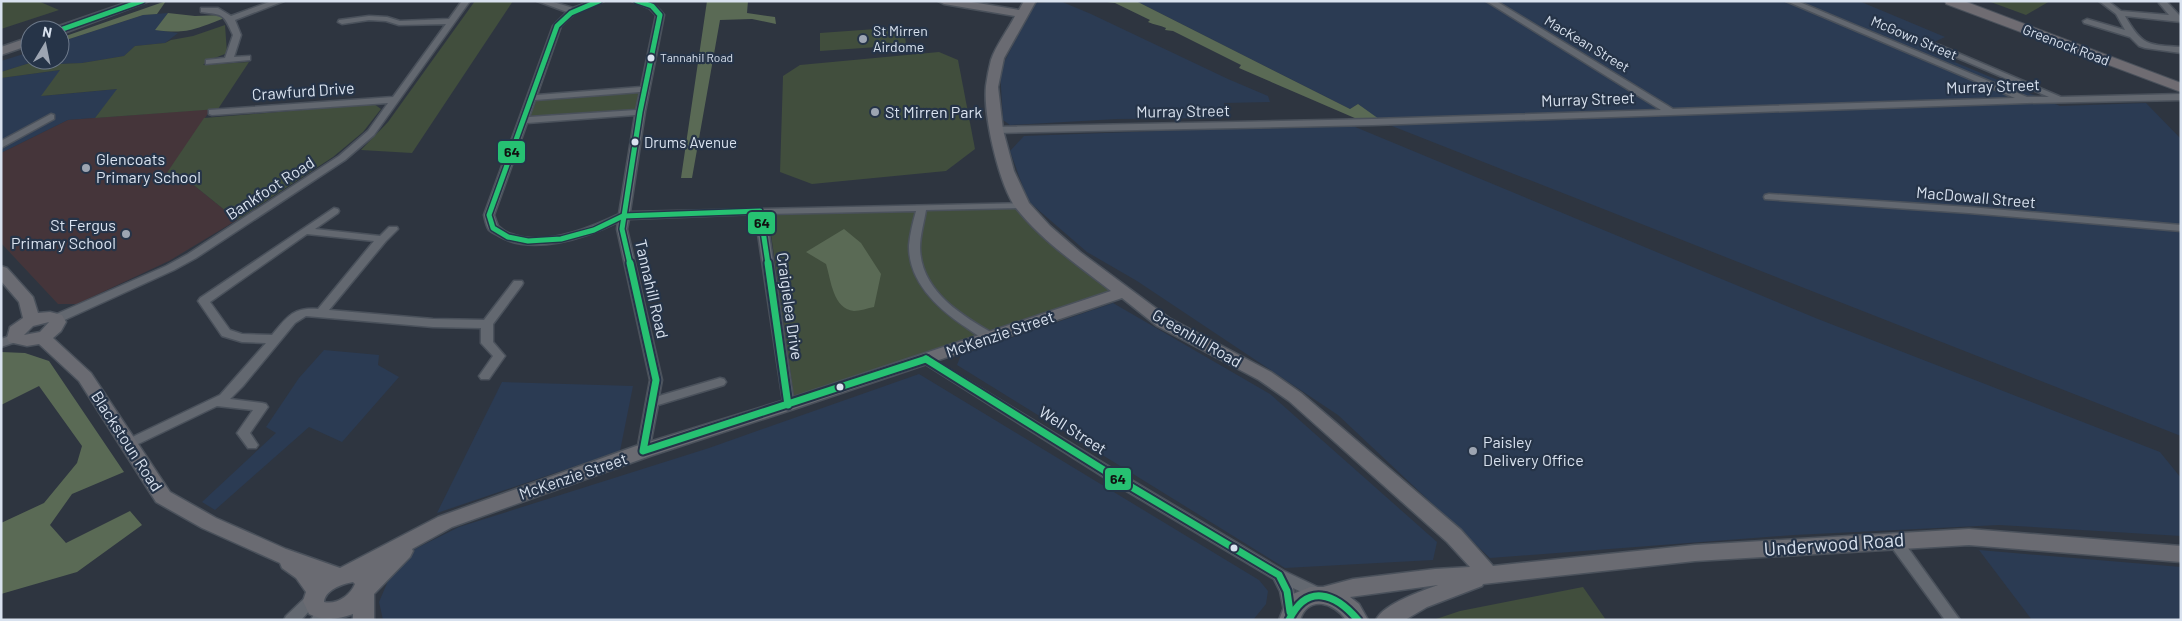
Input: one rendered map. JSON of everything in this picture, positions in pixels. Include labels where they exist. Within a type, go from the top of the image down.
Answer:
[{"type":"main road","name":"Greenock Road","points":[[1951,1],[2181,88]]},
{"type":"street","points":[[70,27],[143,1]]},
{"type":"street","points":[[230,19],[280,1]]},
{"type":"street","name":"Bankfoot Road","points":[[56,319],[170,268],[245,222],[342,158],[371,133],[466,1]]},
{"type":"street","points":[[541,1],[573,11]]},
{"type":"street","points":[[600,1],[573,11],[562,19],[558,26],[489,215],[493,228],[508,237],[528,241],[561,240],[594,230],[623,216],[1022,205]]},
{"type":"street","name":"Tannahill Road","points":[[636,1],[652,6],[660,15],[644,89],[622,229],[656,380],[643,452]]},
{"type":"street","points":[[944,1],[1026,8]]},
{"type":"street","name":"MacKean Street","points":[[1490,1],[1670,111]]},
{"type":"street","name":"McGown Street","points":[[1790,1],[2027,100]]},
{"type":"street","points":[[2103,1],[2118,13],[2131,35],[2142,46],[2181,50]]},
{"type":"street","points":[[2163,3],[2179,21]]},
{"type":"street","name":"Greenhill Road","points":[[1026,8],[994,67],[992,87],[996,130],[1007,171],[1022,205],[1045,229],[1075,255],[1163,322],[1265,376],[1295,397],[1454,536],[1470,552],[1488,575]]},
{"type":"street","points":[[204,10],[216,9],[224,12],[230,19],[237,35],[229,60]]},
{"type":"street","points":[[2118,13],[2179,21]]},
{"type":"street","points":[[342,22],[370,18],[387,19],[399,23],[450,22]]},
{"type":"street","points":[[2086,21],[2131,35]]},
{"type":"street","points":[[1,51],[20,44]]},
{"type":"street","points":[[1936,48],[2062,99]]},
{"type":"street","points":[[209,62],[247,58]]},
{"type":"street","points":[[532,98],[644,89]]},
{"type":"street","name":"Murray Street","points":[[996,130],[1373,122],[1670,111],[2181,97]]},
{"type":"street","name":"Crawfurd Drive","points":[[212,112],[395,100]]},
{"type":"street","points":[[272,118],[279,108]]},
{"type":"street","points":[[524,120],[640,112]]},
{"type":"street","points":[[1,145],[51,117]]},
{"type":"street","name":"MacDowall Street","points":[[1769,197],[1970,210],[2181,228]]},
{"type":"street","points":[[922,207],[916,231],[914,253],[920,275],[938,299],[967,324],[990,337]]},
{"type":"street","points":[[275,339],[242,338],[226,333],[204,301],[334,211]]},
{"type":"street","name":"Craigielea Drive","points":[[760,211],[788,405]]},
{"type":"street","points":[[321,313],[382,239],[393,229]]},
{"type":"street","points":[[307,231],[382,239]]},
{"type":"street","points":[[1,272],[27,301],[32,320]]},
{"type":"street","points":[[486,376],[499,356],[487,342],[488,324],[518,283]]},
{"type":"street","name":"McKenzie Street","points":[[343,575],[444,522],[643,452],[1124,292]]},
{"type":"street","points":[[128,444],[224,398],[239,383],[291,320],[304,312],[432,323],[488,324]]},
{"type":"street","points":[[44,317],[56,319],[57,324],[54,329],[41,337],[26,341],[8,341],[16,331],[32,320],[44,317]]},
{"type":"street","name":"Blackstoun Road","points":[[41,337],[85,377],[163,497],[209,523],[279,555],[343,575]]},
{"type":"street","name":"Well Street","points":[[926,359],[1118,479],[1279,575],[1323,595]]},
{"type":"street","points":[[653,402],[720,382]]},
{"type":"street","points":[[215,402],[262,407],[243,433],[252,445]]},
{"type":"street","name":"McKenzie Street","points":[[365,592],[399,554],[423,533]]},
{"type":"street","name":"Underwood Road","points":[[1289,618],[1300,600],[1308,596],[1323,595],[1353,587],[1393,581],[1488,575],[1695,553],[1969,537],[2181,554]]},
{"type":"street","points":[[1896,540],[1953,620]]},
{"type":"street","name":"Blackstoun Road","points":[[279,555],[303,572],[316,595]]},
{"type":"street","points":[[292,620],[328,581],[343,575],[353,574],[364,578],[366,583],[363,620]]},
{"type":"street","points":[[1279,575],[1287,591],[1289,618]]},
{"type":"street","name":"Underwood Road","points":[[1386,620],[1420,601],[1488,575]]},
{"type":"street","points":[[316,595],[314,606],[317,610],[333,616],[353,605],[365,592]]},
{"type":"street","points":[[1323,595],[1338,599],[1352,609],[1358,620]]},
{"type":"shaded area","points":[[1060,1],[1268,96],[1270,102],[1224,103],[1223,118],[1117,119],[1010,125],[1003,120],[1000,70],[1035,3]]},
{"type":"shaded area","points":[[1136,1],[1859,1],[1945,37],[1921,48],[2060,106],[2146,103],[2181,139],[2181,436],[1392,126],[1373,116],[1358,104],[1350,109]]},
{"type":"shaded area","points":[[168,13],[156,30],[178,33],[165,43],[135,46],[124,56],[70,64],[70,39],[143,15]]},
{"type":"shaded area","points":[[20,55],[20,66],[1,72],[1,61]]},
{"type":"shaded area","points":[[61,70],[42,96],[118,89],[95,118],[68,120],[1,153],[1,78]]},
{"type":"shaded area","points":[[211,109],[161,183],[180,174],[237,220],[169,261],[77,304],[58,304],[1,243],[1,153],[68,120]]},
{"type":"shaded area","points":[[1348,124],[1818,319],[2160,452],[2181,478],[2181,536],[1999,525],[1794,535],[1490,558],[1338,415],[1137,281],[1087,252],[1028,201],[1010,151],[1024,136]]},
{"type":"shaded area","points":[[1113,303],[1270,394],[1437,542],[1433,560],[1285,568],[957,365],[961,355]]},
{"type":"shaded area","points":[[324,350],[379,355],[378,365],[399,377],[342,442],[309,427],[215,510],[202,502],[276,433],[266,427],[299,378]]},
{"type":"shaded area","points":[[919,374],[1259,580],[1268,591],[1266,604],[1253,620],[383,620],[379,602],[390,576],[413,550],[459,527],[709,448]]},
{"type":"shaded area","points":[[502,382],[633,386],[620,451],[437,513]]},
{"type":"shaded area","points":[[1979,550],[2181,567],[2181,620],[2032,620]]},
{"type":"green space","points":[[1,1],[38,1],[59,10],[28,20],[20,20],[20,23],[1,29]]},
{"type":"green space","points":[[166,1],[157,14],[143,15],[70,39],[70,35]]},
{"type":"green space","points":[[475,1],[513,1],[412,153],[361,150],[388,122]]},
{"type":"green space","points":[[707,1],[748,1],[747,13],[775,17],[776,24],[752,19],[720,20],[692,178],[681,178]]},
{"type":"green space","points":[[1136,1],[1350,109],[1358,104],[1379,119],[1357,119],[1239,68],[1241,65],[1173,31],[1165,30],[1166,28],[1148,22],[1150,20],[1115,3],[1107,2]]},
{"type":"green space","points":[[1988,1],[2050,1],[2026,15]]},
{"type":"green space","points":[[168,13],[195,16],[223,15],[222,19],[190,30],[175,32],[155,30]]},
{"type":"green space","points":[[225,25],[227,53],[211,59],[203,65],[249,62],[218,109],[95,118],[117,89],[41,96],[60,70],[70,70],[70,64],[124,56],[135,46],[165,43]]},
{"type":"green space","name":"St Mirren Airdome","points":[[904,27],[906,45],[820,51],[820,33]]},
{"type":"green space","name":"St Mirren Park","points":[[939,52],[958,60],[975,149],[946,171],[812,184],[780,172],[783,76],[800,65]]},
{"type":"green space","points":[[20,66],[20,70],[60,70],[1,78],[1,72]]},
{"type":"green space","points":[[640,91],[636,110],[529,118],[536,100]]},
{"type":"green space","points":[[374,104],[381,109],[363,132],[333,157],[237,220],[180,174],[160,183],[204,118]]},
{"type":"green space","points":[[1019,207],[1029,224],[1114,291],[794,397],[769,220],[777,213]]},
{"type":"green space","points":[[844,229],[861,243],[881,274],[874,307],[854,311],[841,305],[834,293],[826,264],[806,252]]},
{"type":"green space","points":[[1,352],[25,353],[49,361],[124,472],[72,494],[50,525],[66,543],[130,511],[142,525],[77,572],[1,594],[1,523],[44,503],[77,463],[82,446],[39,386],[1,405]]},
{"type":"green space","points":[[1583,587],[1606,620],[1433,620],[1460,611]]},
{"type":"transit line","name":"64","points":[[70,26],[142,1]]},
{"type":"transit line","name":"64","points":[[599,1],[571,13],[557,26],[489,215],[493,228],[508,237],[528,241],[561,239],[594,230],[623,216],[760,211],[788,405]]},
{"type":"transit line","name":"64","points":[[637,1],[652,6],[660,15],[640,112],[622,229],[656,380],[643,451],[926,359]]},
{"type":"transit line","name":"64","points":[[926,359],[1118,479],[1279,575],[1287,591],[1290,612]]},
{"type":"transit line","name":"64","points":[[1289,620],[1295,608],[1303,600],[1321,595],[1341,603],[1358,620]]},
{"type":"place","name":"St Mirren Airdome","points":[[863,39]]},
{"type":"place","name":"Tannahil Road","points":[[651,58]]},
{"type":"place","name":"St Mirren Park","points":[[875,112]]},
{"type":"place","name":"Drums Avenue","points":[[635,142]]},
{"type":"place","name":"Glencoats Primary School","points":[[86,168]]},
{"type":"place","name":"St Fergus Primary School","points":[[126,234]]},
{"type":"place","name":"Paisley Delivery Office","points":[[1473,451]]}]
